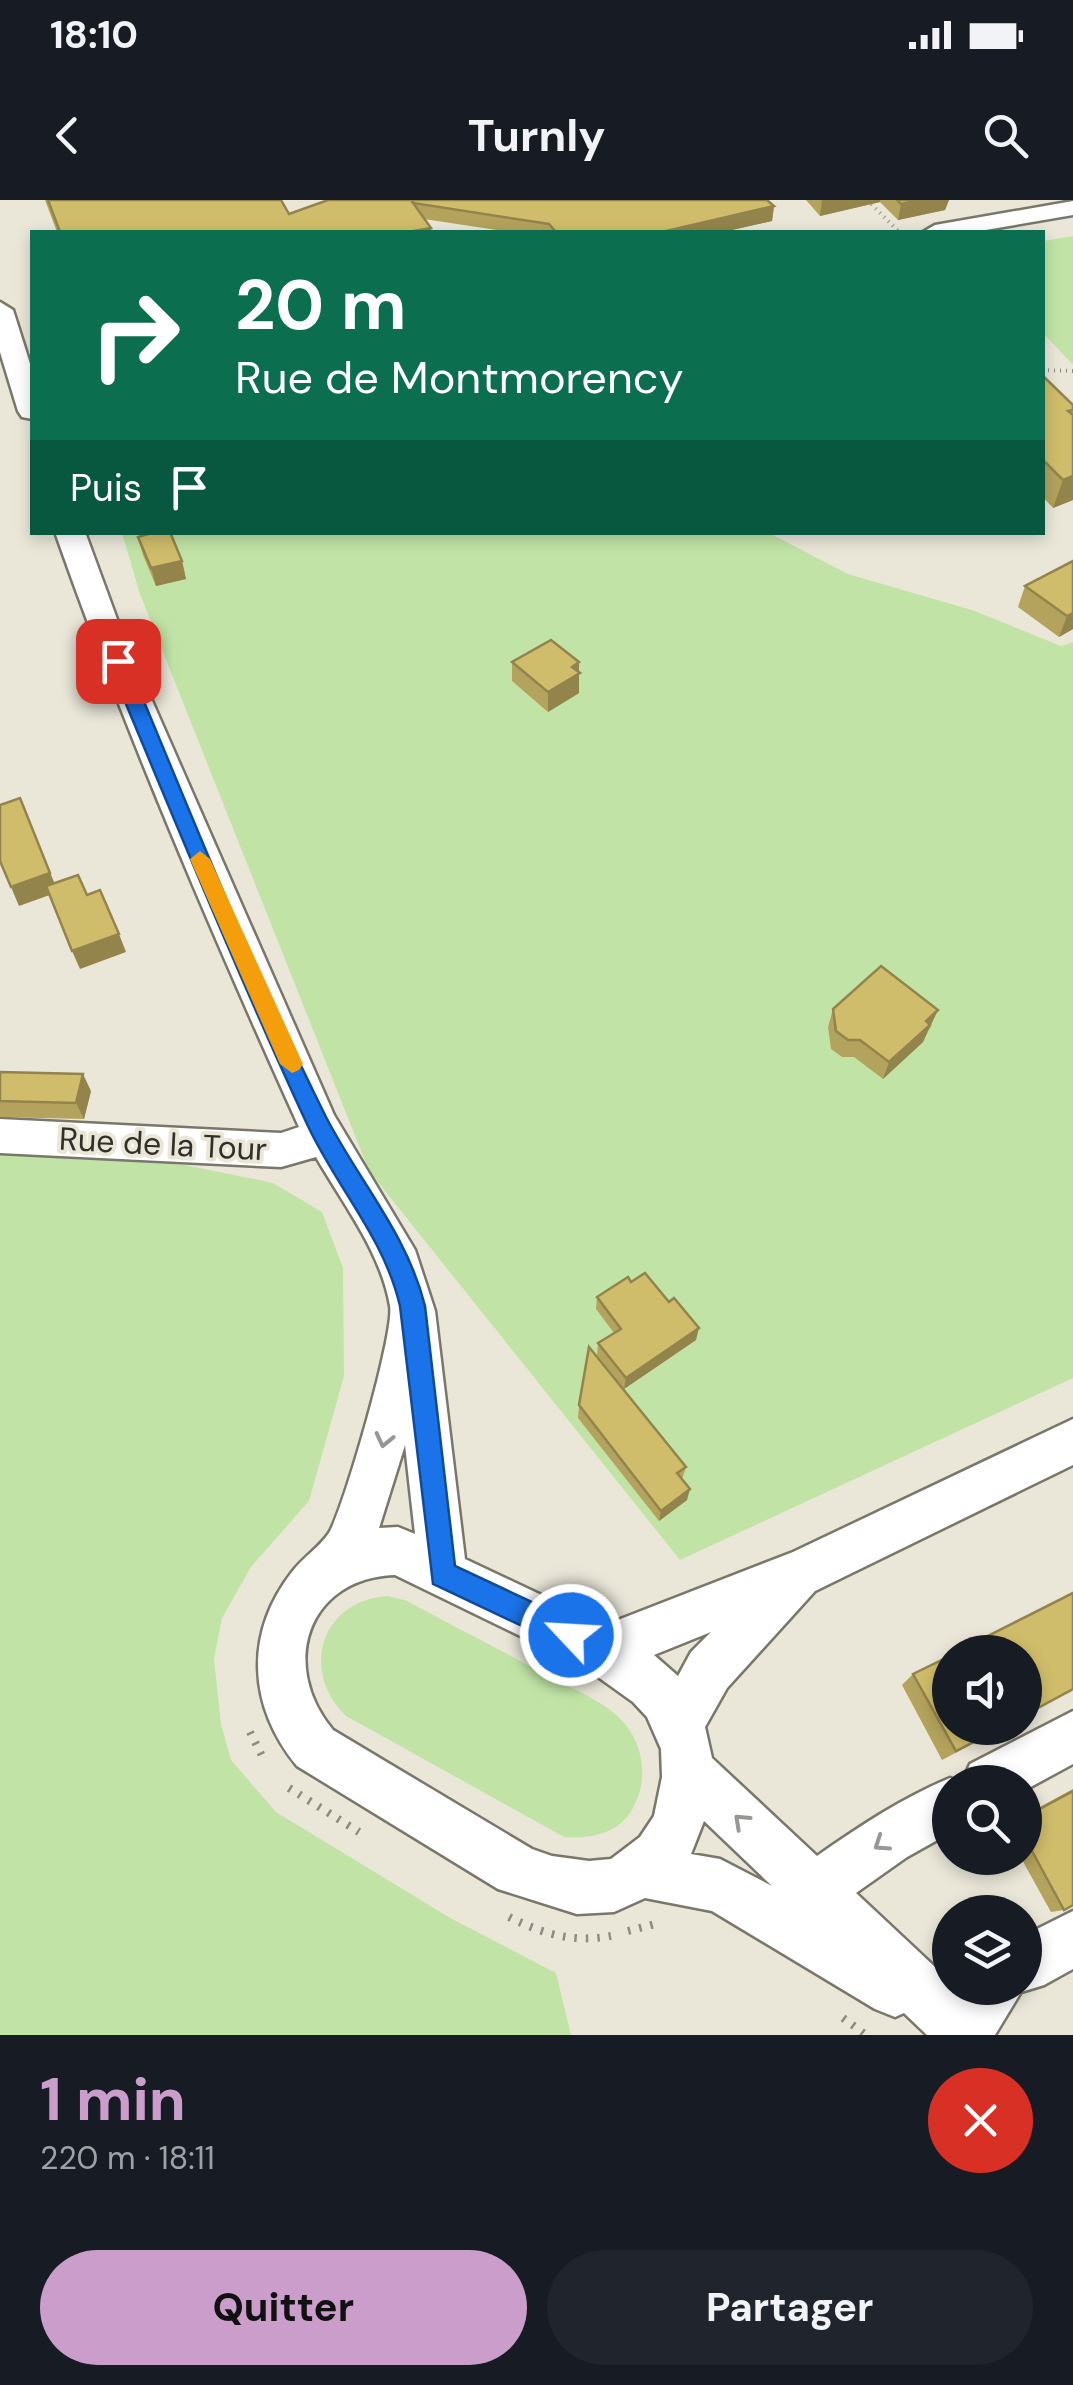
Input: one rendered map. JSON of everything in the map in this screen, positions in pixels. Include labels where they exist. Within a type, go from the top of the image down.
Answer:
[{"type":"street","points":[[946,230],[1073,208]]},
{"type":"street","points":[[2,322],[24,354],[30,397]]},
{"type":"street","points":[[71,535],[163,772],[325,1137],[389,1240],[405,1274],[443,1574]]},
{"type":"street","name":"Rue de la Tour","points":[[0,1136],[281,1150],[325,1137]]},
{"type":"street","points":[[341,1562],[379,1460],[412,1311]]},
{"type":"street","points":[[604,1650],[804,1571],[1073,1441]]},
{"type":"street","points":[[804,1571],[709,1670],[684,1747],[684,1806],[674,1833],[640,1871],[616,1884],[583,1889],[517,1870],[314,1748],[286,1709],[280,1686],[279,1657],[290,1616],[311,1586],[341,1562],[369,1552],[398,1551],[604,1650],[644,1676],[667,1702],[684,1747],[815,1890],[975,2017]]},
{"type":"street","points":[[1019,1765],[1073,1736]]},
{"type":"street","points":[[815,1890],[888,1838],[932,1814]]},
{"type":"street","points":[[640,1871],[720,1886],[975,2017]]},
{"type":"street","points":[[1042,1956],[1073,1938]]},
{"type":"path","points":[[867,200],[897,230]]},
{"type":"path","points":[[1045,370],[1073,371]]},
{"type":"green space","points":[[1073,236],[1073,365],[1045,335],[1045,241]]},
{"type":"green space","points":[[123,535],[773,535],[848,574],[975,611],[1061,646],[1073,642],[1073,1378],[680,1560],[369,1171],[140,594]]},
{"type":"green space","points":[[0,1152],[185,1165],[273,1183],[322,1212],[343,1268],[344,1376],[309,1501],[251,1567],[222,1618],[214,1659],[221,1724],[231,1760],[276,1812],[452,1919],[556,1973],[571,2035],[0,2035]]},
{"type":"green space","points":[[387,1596],[405,1600],[589,1697],[617,1716],[636,1742],[642,1762],[639,1794],[622,1822],[596,1835],[564,1837],[346,1716],[324,1679],[324,1641],[332,1625],[346,1611],[364,1601]]},
{"type":"building","points":[[48,200],[281,200],[289,214],[328,200],[411,200],[431,228],[420,230],[59,230]]},
{"type":"building","points":[[767,200],[774,206],[671,230],[554,230],[549,224],[413,203]]},
{"type":"building","points":[[1045,378],[1073,405],[1073,410],[1068,411],[1073,415],[1073,476],[1063,480],[1045,462]]},
{"type":"building","points":[[171,535],[182,561],[151,568],[138,537]]},
{"type":"building","points":[[1073,561],[1073,613],[1067,616],[1025,586]]},
{"type":"building","points":[[551,640],[579,662],[572,667],[580,673],[548,692],[512,662]]},
{"type":"building","points":[[20,798],[50,873],[11,887],[0,861],[0,805]]},
{"type":"building","points":[[78,875],[87,895],[100,890],[119,934],[72,951],[46,886]]},
{"type":"building","points":[[881,966],[938,1010],[926,1021],[930,1025],[889,1062],[860,1040],[848,1040],[836,1031],[833,1009]]},
{"type":"building","points":[[0,1072],[83,1074],[76,1103],[0,1101]]},
{"type":"building","points":[[645,1273],[669,1302],[674,1298],[699,1328],[626,1378],[598,1343],[621,1329],[597,1297],[628,1277],[631,1282]]},
{"type":"building","points":[[589,1347],[686,1467],[677,1473],[690,1489],[661,1511],[579,1405]]},
{"type":"building","points":[[1073,1593],[1073,1689],[1042,1706],[1042,1635],[990,1635]]},
{"type":"building","points":[[932,1665],[932,1708],[913,1674]]},
{"type":"building","points":[[1073,1791],[1073,1905],[1064,1910],[1042,1869],[1042,1808]]},
{"type":"slow traffic","points":[[200,859],[292,1064]]},
{"type":"route","points":[[118,661],[214,893],[318,1125],[389,1240],[405,1274],[443,1574],[571,1635]]}]
